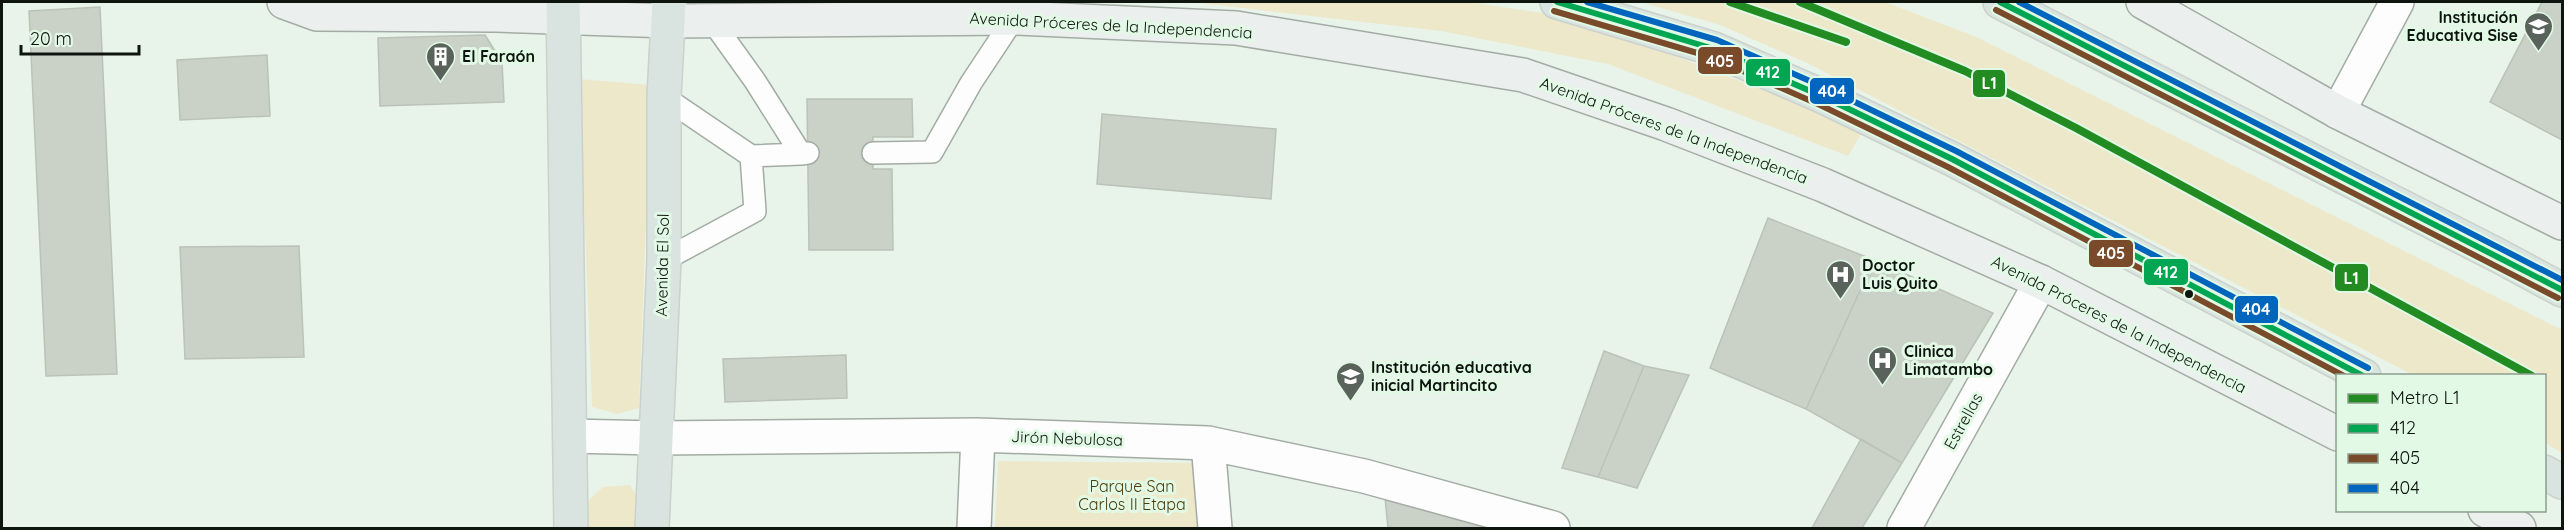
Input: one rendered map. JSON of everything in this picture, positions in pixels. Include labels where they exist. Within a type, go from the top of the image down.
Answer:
[{"type":"main road","name":"Avenida Próceres de la Independencia","points":[[284,2],[317,14],[563,10],[669,11],[712,21],[1014,18],[1236,28],[1523,75],[1666,124],[1822,185],[2041,282],[2336,433]]},
{"type":"main road","points":[[1557,2],[1714,49],[1824,97],[1953,159],[2362,374]]},
{"type":"main road","points":[[2000,2],[2499,255],[2562,290]]},
{"type":"main road","points":[[2143,2],[2337,112],[2562,223]]},
{"type":"main road","points":[[563,10],[572,436],[571,528]]},
{"type":"main road","name":"Avenida El Sol","points":[[652,528],[664,260],[664,97],[669,11]]},
{"type":"main road","points":[[2546,473],[2562,482]]},
{"type":"main road","points":[[2490,512],[2519,528]]},
{"type":"street","points":[[2337,112],[2397,2]]},
{"type":"street","name":"Estrellas","points":[[1904,528],[2041,282]]},
{"type":"street","points":[[974,528],[978,435]]},
{"type":"street","name":"Jirón Nebulosa","points":[[572,436],[656,438],[978,435],[1208,443],[1364,476],[1541,526]]},
{"type":"street","points":[[1208,443],[1215,528]]},
{"type":"lane","points":[[873,153],[932,152],[971,83],[1014,18]]},
{"type":"lane","points":[[664,97],[752,156],[805,154],[712,21]]},
{"type":"lane","points":[[664,260],[755,211],[752,156]]},
{"type":"green space","points":[[1191,2],[1469,2],[1577,18],[1864,129],[1848,156],[1608,64],[1441,31]]},
{"type":"green space","points":[[1640,2],[1885,2],[1976,37],[2562,330],[2562,453],[2546,444],[2546,374],[2411,374],[1807,63],[1720,25]]},
{"type":"green space","points":[[579,79],[651,85],[639,408],[617,414],[592,407]]},
{"type":"green space","name":"Parque San Carlos II Etapa","points":[[998,461],[1204,463],[1207,528],[995,528]]},
{"type":"green space","points":[[630,485],[640,502],[639,528],[588,528],[589,500],[603,487]]},
{"type":"building","name":"Institución Educativa Sise","points":[[2542,2],[2562,2],[2562,140],[2490,102]]},
{"type":"building","points":[[100,7],[117,374],[46,376],[29,11]]},
{"type":"building","name":"El Faraón","points":[[485,35],[502,62],[504,102],[380,106],[378,38]]},
{"type":"building","points":[[267,55],[270,116],[180,120],[177,60]]},
{"type":"building","points":[[807,99],[912,99],[913,137],[873,137],[873,169],[892,169],[893,250],[809,250]]},
{"type":"building","points":[[1102,114],[1276,129],[1271,199],[1097,184]]},
{"type":"building","points":[[1768,218],[1874,260],[1806,409],[1710,368]]},
{"type":"building","points":[[299,246],[304,357],[185,359],[180,247]]},
{"type":"building","name":"Clinica Limatambo","points":[[1874,260],[1993,313],[1902,463],[1806,409]]},
{"type":"building","points":[[1604,351],[1644,366],[1598,477],[1562,468]]},
{"type":"building","points":[[846,355],[847,398],[725,402],[723,359]]},
{"type":"building","points":[[1644,366],[1689,375],[1637,488],[1598,477]]},
{"type":"building","points":[[1861,439],[1902,463],[1862,528],[1812,528]]},
{"type":"building","points":[[1385,498],[1507,528],[1388,528]]},
{"type":"metro line","name":"L1","points":[[1730,2],[1846,42]]},
{"type":"metro line","name":"L1","points":[[1800,2],[1965,71],[2076,128],[2528,374]]},
{"type":"transit line","name":"412","points":[[1557,2],[1714,49],[1824,97],[1952,159],[2359,374]]},
{"type":"transit line","name":"404","points":[[1587,2],[1717,40],[1828,89],[1956,151],[2368,368]]},
{"type":"transit line","name":"412","points":[[2000,2],[2562,290]]},
{"type":"transit line","name":"404","points":[[2019,2],[2562,280]]},
{"type":"transit line","name":"405","points":[[1996,10],[2558,298]]},
{"type":"transit line","name":"405","points":[[1554,11],[1711,57],[1820,105],[1948,167],[2340,374]]},
{"type":"place","name":"Institución Educativa Sise","points":[[2539,52]]},
{"type":"place","name":"El Faraón","points":[[441,82]]},
{"type":"place","name":"Doctor Luis Quito","points":[[1841,300]]},
{"type":"place","name":"Clinica Limatambo","points":[[1883,386]]},
{"type":"place","name":"Institución educativa inicial Martincito","points":[[1350,402]]}]
